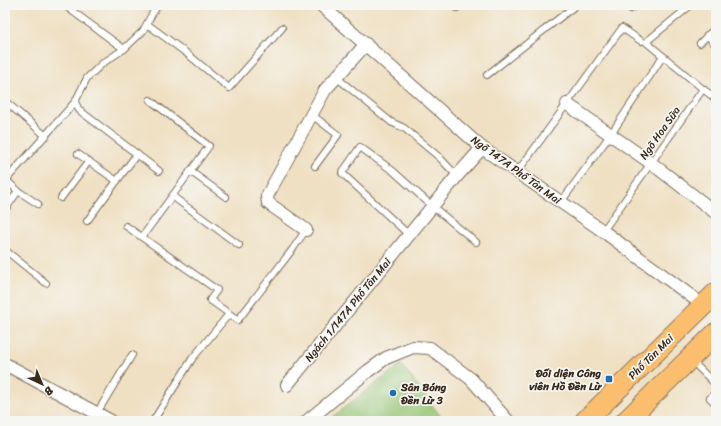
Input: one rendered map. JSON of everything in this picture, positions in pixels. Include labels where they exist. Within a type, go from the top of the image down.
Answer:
[{"type":"main road","name":"Phố Tân Mai","points":[[585,421],[709,299]]},
{"type":"main road","points":[[626,421],[716,333]]},
{"type":"street","name":"Ngõ 147A Phố Tân Mai","points":[[321,5],[482,148],[518,171],[603,231],[709,299]]},
{"type":"street","points":[[306,230],[268,203],[267,196],[325,90],[366,44]]},
{"type":"street","points":[[567,104],[651,163],[716,213]]},
{"type":"street","name":"Ngách 1/147A Phố Tân Mai","points":[[287,385],[432,206],[482,148]]},
{"type":"street","points":[[307,421],[386,358],[413,347],[430,348],[471,379],[508,421]]},
{"type":"street","points":[[5,364],[111,421]]},
{"type":"lane","points":[[64,5],[124,49]]},
{"type":"lane","points":[[38,204],[18,191],[6,180],[75,102],[87,78],[124,49],[143,31],[158,5]]},
{"type":"lane","points":[[487,75],[576,5]]},
{"type":"lane","points":[[631,9],[637,5]]},
{"type":"lane","points":[[691,5],[646,42],[716,99]]},
{"type":"lane","points":[[147,24],[185,52],[229,88],[282,28]]},
{"type":"lane","points":[[700,43],[716,27]]},
{"type":"lane","points":[[518,171],[622,28],[641,41]]},
{"type":"lane","points":[[707,36],[716,45]]},
{"type":"lane","points":[[561,202],[611,134],[663,56]]},
{"type":"lane","points":[[336,77],[391,122],[404,128],[439,157],[457,176]]},
{"type":"lane","name":"Ngõ Hoa Sữa","points":[[603,231],[703,89]]},
{"type":"lane","points":[[142,237],[209,146],[150,100]]},
{"type":"lane","points":[[5,101],[46,136]]},
{"type":"lane","points":[[75,102],[79,110],[158,171]]},
{"type":"lane","points":[[312,115],[338,136],[315,166]]},
{"type":"lane","points":[[409,235],[342,173],[360,147],[393,171],[432,206],[476,242]]},
{"type":"lane","points":[[78,154],[117,181]]},
{"type":"lane","points":[[87,221],[137,154]]},
{"type":"lane","points":[[61,198],[89,161]]},
{"type":"lane","points":[[190,171],[226,197]]},
{"type":"lane","points":[[5,210],[18,191]]},
{"type":"lane","points":[[172,196],[239,245]]},
{"type":"lane","points":[[126,226],[217,290],[210,300],[238,320],[306,230]]},
{"type":"lane","points":[[5,250],[46,283]]},
{"type":"lane","points":[[153,421],[192,359],[229,314]]},
{"type":"lane","points":[[97,413],[132,355]]},
{"type":"lane","points":[[690,359],[716,385]]},
{"type":"lane","points":[[716,392],[710,398],[716,404]]},
{"type":"green space","name":"Sân Bóng Đền Lừ 3","points":[[401,364],[444,421],[327,421]]},
{"type":"place","name":"Đối diện Công viên Hồ Đền Lừ","points":[[609,379]]},
{"type":"place","name":"Sân Bóng Đền Lừ 3","points":[[393,393]]}]
